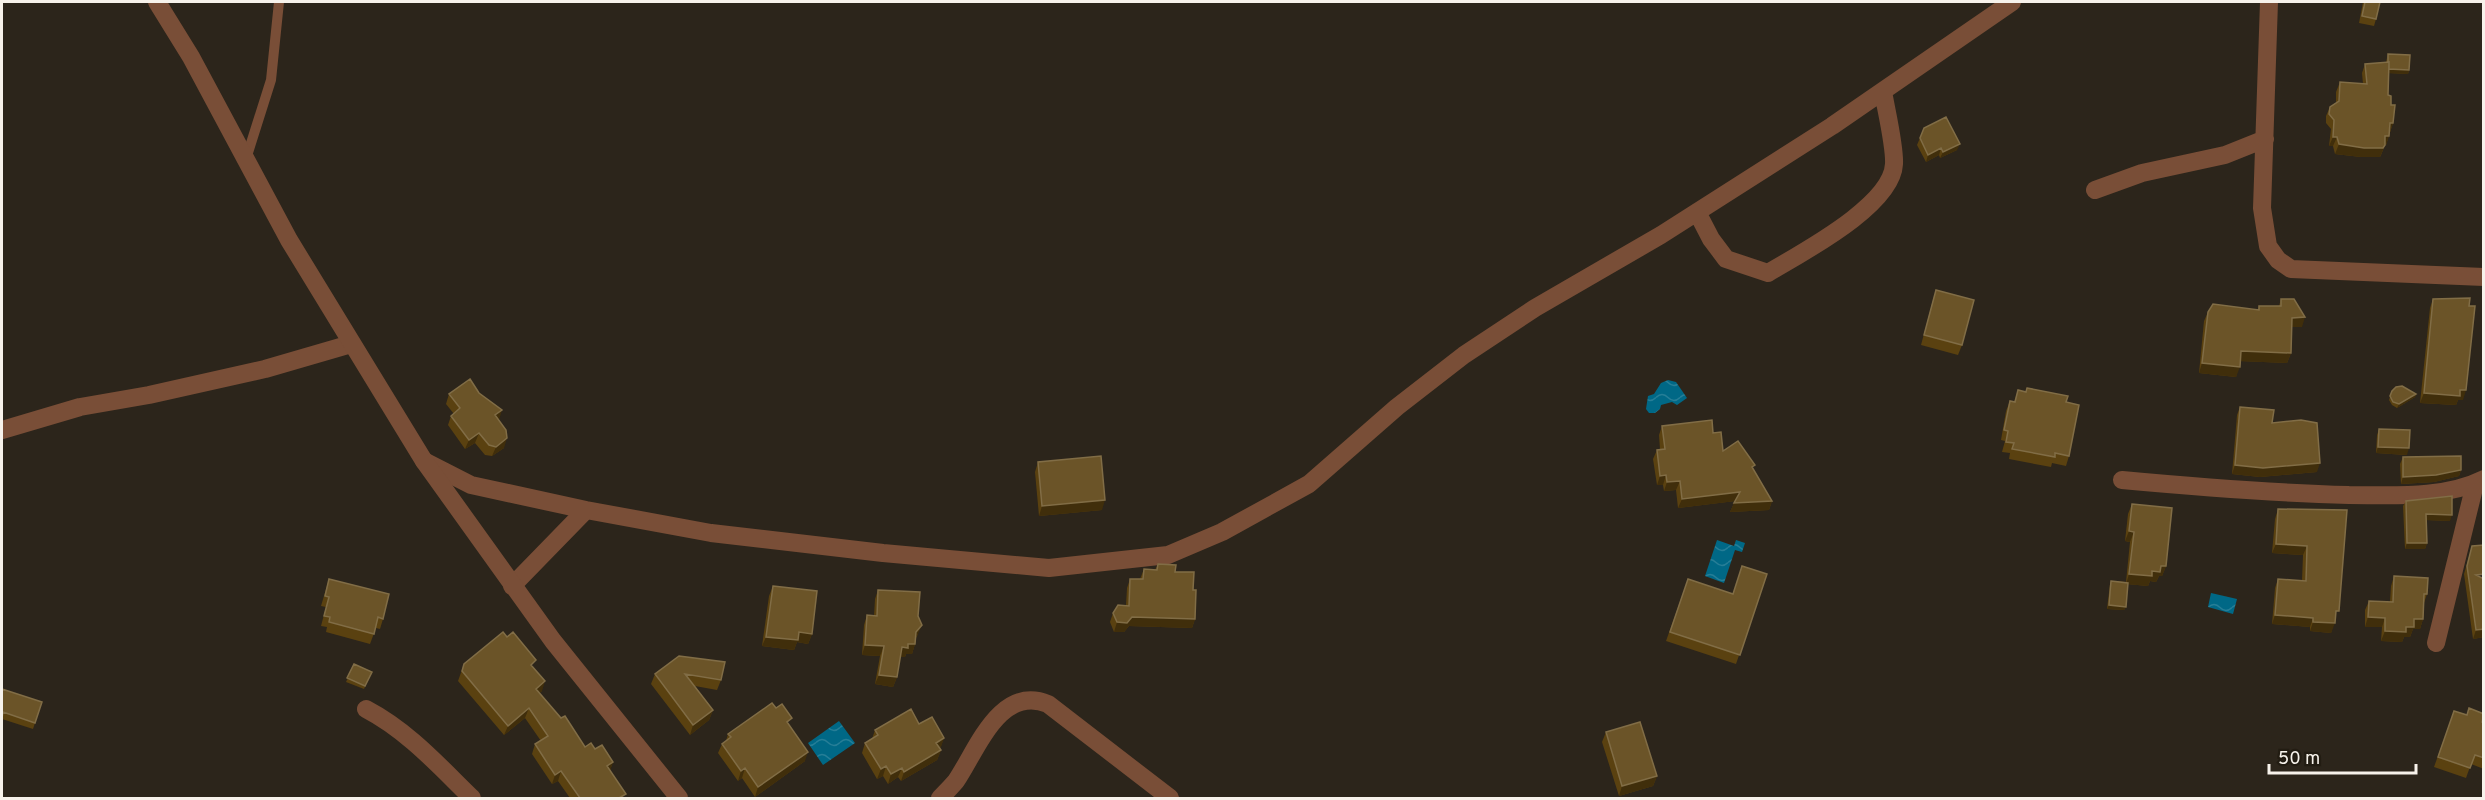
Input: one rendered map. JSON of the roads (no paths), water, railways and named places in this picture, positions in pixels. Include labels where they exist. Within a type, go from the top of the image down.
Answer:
[{"type":"street","points":[[157,2],[190,57],[289,240],[424,461],[553,641],[680,798]]},
{"type":"street","points":[[424,461],[471,485],[586,510],[711,533],[1002,565],[1049,568],[1168,555],[1222,532],[1309,484],[1397,407],[1464,355],[1534,308],[1697,212],[1832,126],[2012,2]]},
{"type":"street","points":[[2269,2],[2262,208],[2268,246],[2278,260],[2291,269],[2484,277]]},
{"type":"street","points":[[1697,212],[1711,239],[1726,259],[1768,273],[1841,229],[1882,195],[1894,165],[1883,91]]},
{"type":"street","points":[[2095,190],[2142,173],[2225,154],[2265,139]]},
{"type":"street","points":[[2,430],[80,407],[253,372],[351,344]]},
{"type":"street","points":[[2122,480],[2234,491],[2393,495],[2434,492],[2479,482],[2436,643]]},
{"type":"street","points":[[512,586],[586,510]]},
{"type":"street","points":[[940,798],[955,782],[991,722],[1012,705],[1026,699],[1037,699],[1048,704],[1170,798]]},
{"type":"street","points":[[366,709],[381,717],[416,743],[472,798]]},
{"type":"lane","points":[[245,160],[271,80],[279,2]]},
{"type":"water","points":[[1668,380],[1676,382],[1687,398],[1677,405],[1672,402],[1661,405],[1655,413],[1649,413],[1646,409],[1648,396],[1654,394],[1661,383]]},
{"type":"water","points":[[1717,540],[1734,546],[1736,540],[1745,543],[1742,552],[1735,550],[1724,583],[1705,576]]},
{"type":"water","points":[[2211,593],[2237,599],[2233,614],[2208,607]]},
{"type":"water","points":[[839,721],[855,743],[823,765],[808,743]]}]
